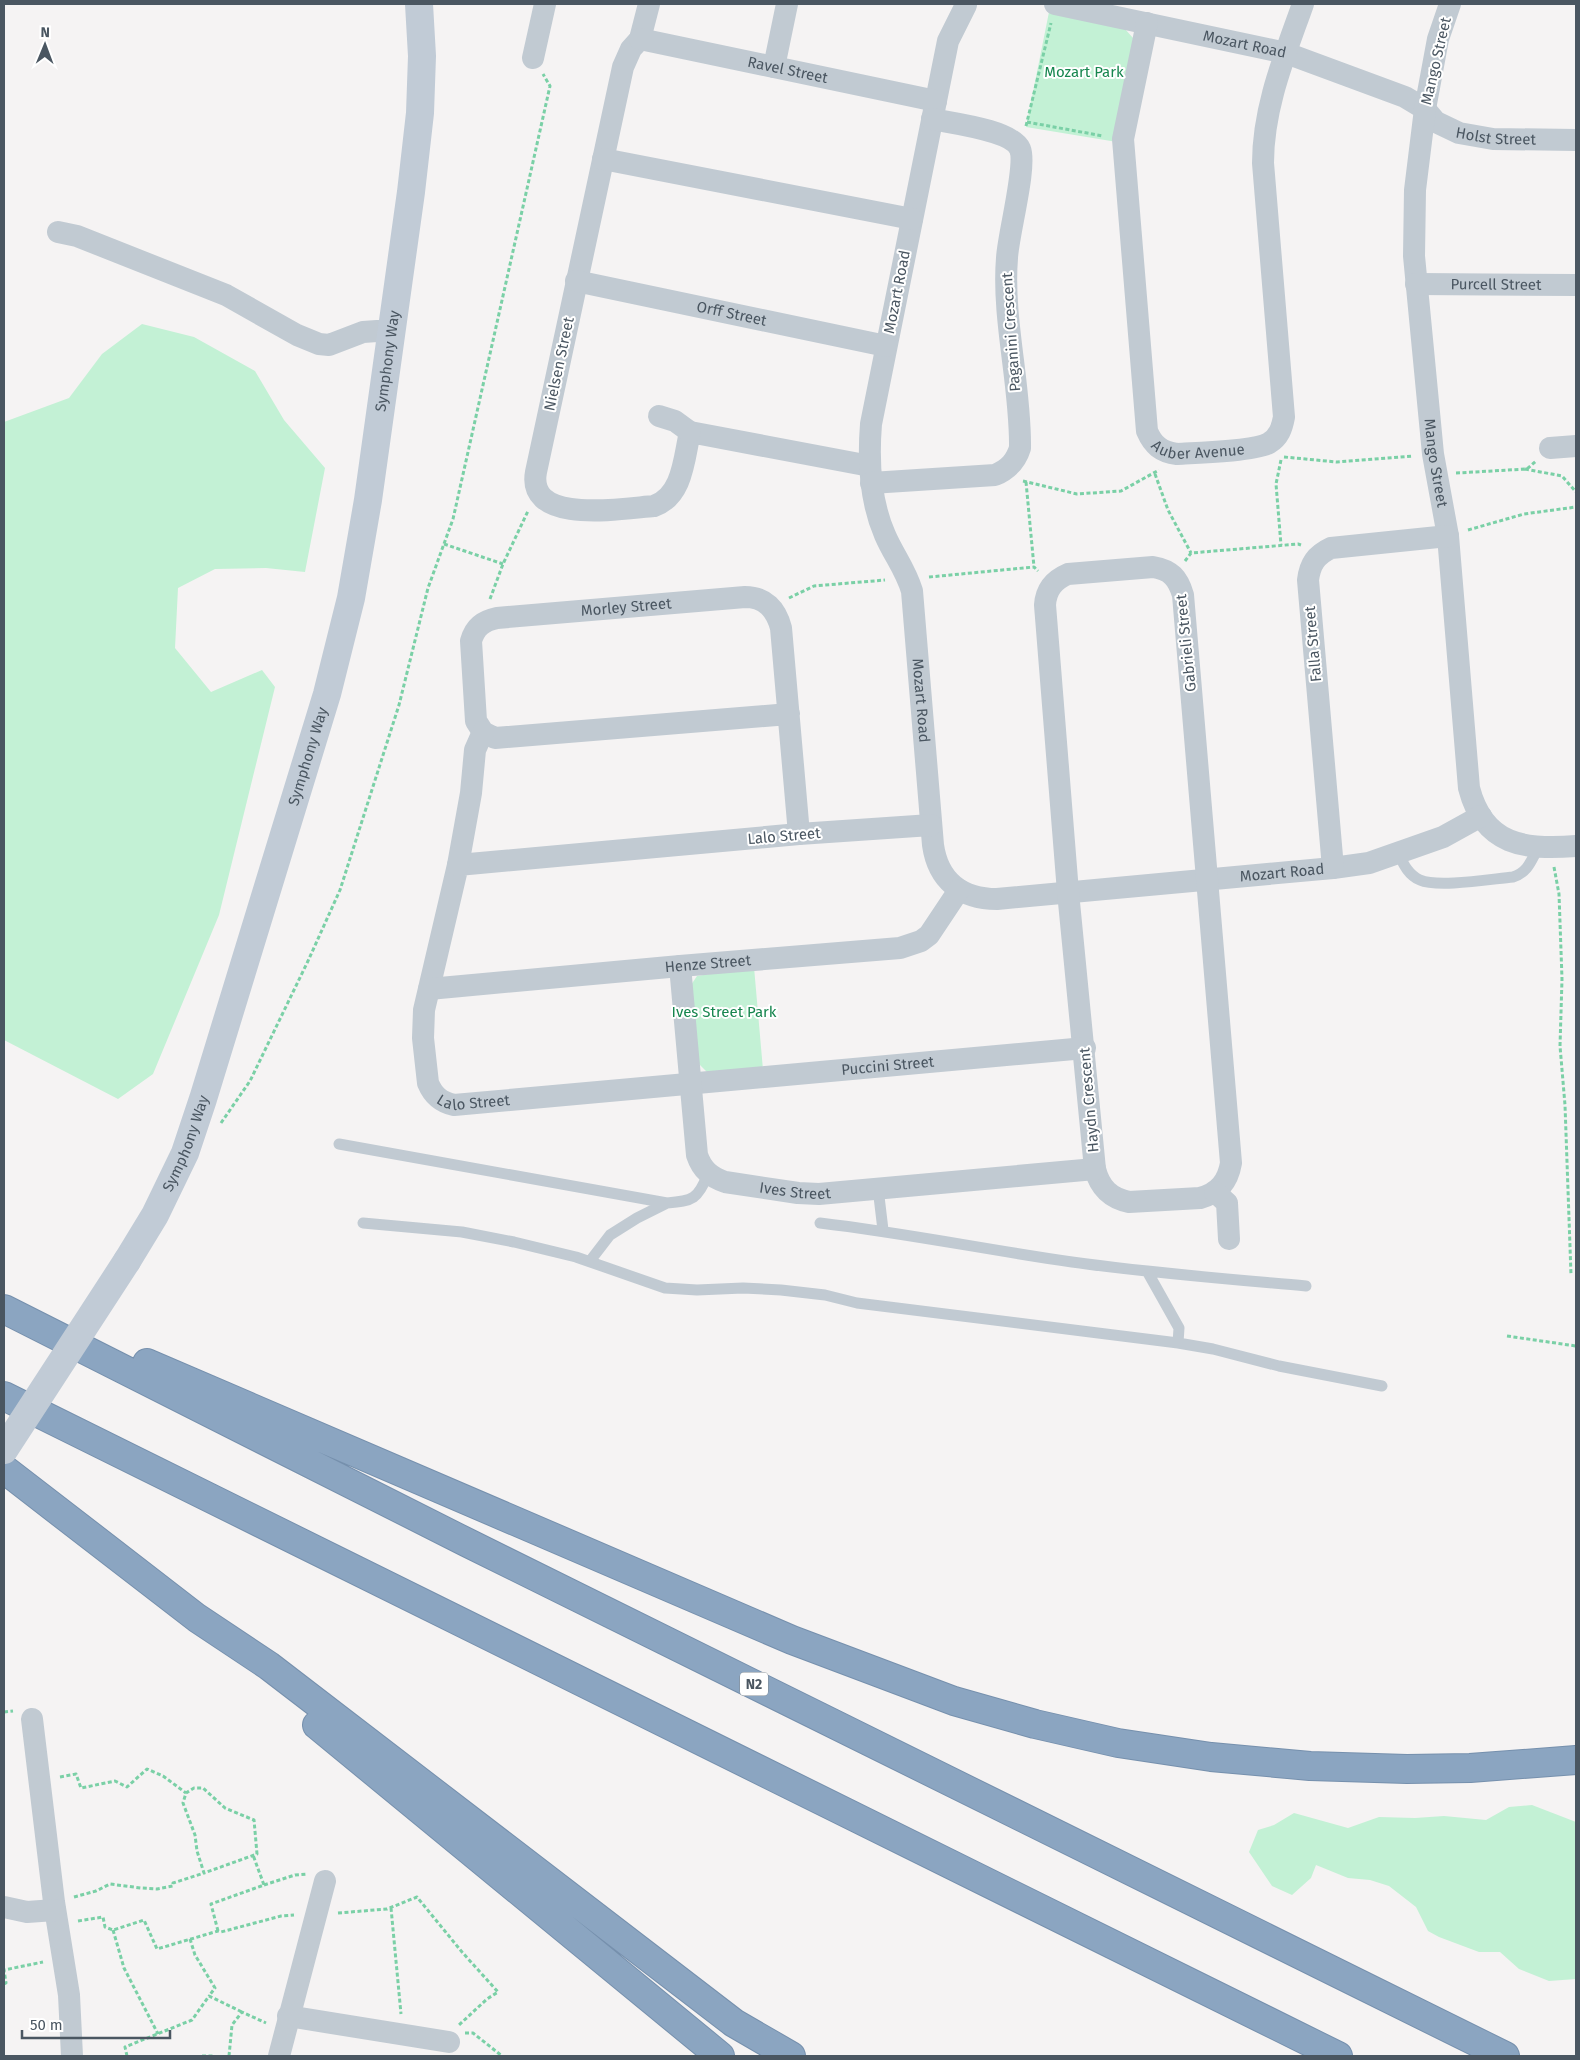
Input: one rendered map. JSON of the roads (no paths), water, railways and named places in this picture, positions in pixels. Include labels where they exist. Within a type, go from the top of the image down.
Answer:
[{"type":"highway","points":[[4,1295],[159,1369],[783,1636],[954,1701],[1035,1724],[1118,1743],[1211,1758],[1310,1766],[1407,1769],[1470,1768],[1576,1760]]},
{"type":"highway","name":"N2","points":[[4,1309],[477,1547],[1506,2056]]},
{"type":"highway","points":[[4,1396],[1338,2056]]},
{"type":"highway","points":[[4,1469],[198,1618],[269,1666],[734,2023],[791,2056]]},
{"type":"highway","points":[[198,1618],[252,1673],[720,2056]]},
{"type":"main road","name":"Symphony Way","points":[[4,1450],[127,1261],[155,1215],[185,1153],[327,694],[352,588],[368,500],[392,333],[420,113],[422,56],[419,4]]},
{"type":"street","points":[[533,58],[545,4]]},
{"type":"street","points":[[649,4],[640,39],[631,49],[624,66],[603,159],[912,219]]},
{"type":"street","points":[[774,67],[787,4]]},
{"type":"street","name":"Mozart Road","points":[[971,4],[948,42],[871,424],[871,475],[879,522],[890,546],[904,569],[912,591],[931,825],[934,856],[938,866],[959,890],[977,898],[987,899],[1208,880],[1369,863],[1443,837],[1481,816]]},
{"type":"street","name":"Mozart Road","points":[[1055,4],[1286,53],[1388,89],[1425,109]]},
{"type":"street","name":"Auber Avenue","points":[[1147,23],[1124,139],[1147,431],[1155,445],[1169,453],[1176,454],[1261,447],[1276,438],[1283,424],[1284,417],[1263,149],[1266,122],[1276,79],[1303,4]]},
{"type":"street","name":"Mango Street","points":[[1450,4],[1438,39],[1425,109],[1415,190],[1414,256],[1434,464],[1448,536],[1469,788],[1475,807],[1481,816],[1496,833],[1506,839],[1516,844],[1544,848],[1576,846]]},
{"type":"street","name":"Ravel Street","points":[[640,39],[774,67],[934,110]]},
{"type":"street","name":"Holst Street","points":[[1425,109],[1436,122],[1459,133],[1493,139],[1576,140]]},
{"type":"street","name":"Paganini Crescent","points":[[871,475],[996,475],[1008,468],[1020,448],[1006,277],[1008,242],[1020,177],[1020,149],[1015,142],[997,133],[934,110]]},
{"type":"street","name":"Nielsen Street","points":[[603,159],[535,477],[538,491],[543,499],[558,508],[583,510],[654,506],[662,503],[670,498],[677,485],[690,432]]},
{"type":"street","points":[[58,232],[77,236],[226,294],[297,335],[319,344],[335,343],[363,332],[392,333]]},
{"type":"street","name":"Orff Street","points":[[576,281],[886,346]]},
{"type":"street","name":"Purcell Street","points":[[1416,284],[1576,285]]},
{"type":"street","points":[[659,416],[675,421],[690,432],[871,475]]},
{"type":"street","points":[[1550,448],[1576,446]]},
{"type":"street","name":"Falla Street","points":[[1333,868],[1308,580],[1312,563],[1317,556],[1339,546],[1448,536]]},
{"type":"street","name":"Gabrieli Street","points":[[1068,892],[1046,598],[1056,580],[1068,574],[1153,566],[1164,569],[1174,575],[1180,585],[1183,596],[1208,880]]},
{"type":"street","name":"Morley Street","points":[[483,732],[479,727],[475,714],[471,647],[473,635],[480,625],[497,618],[754,597],[771,607],[780,622],[800,834]]},
{"type":"street","points":[[483,732],[488,736],[502,738],[789,714]]},
{"type":"street","name":"Lalo Street","points":[[483,732],[475,750],[471,793],[458,865],[424,1010],[423,1038],[428,1083],[434,1095],[446,1103],[461,1104],[690,1083]]},
{"type":"street","name":"Lalo Street","points":[[458,865],[800,834],[931,825]]},
{"type":"street","points":[[1208,880],[1231,1163],[1226,1180],[1215,1192],[1227,1203],[1229,1239]]},
{"type":"street","name":"Henze Street","points":[[429,989],[907,946],[921,942],[929,935],[959,890]]},
{"type":"street","name":"Haydn Crescent","points":[[1068,892],[1095,1169],[1101,1185],[1107,1192],[1129,1202],[1200,1198],[1215,1192]]},
{"type":"street","points":[[680,966],[697,1155],[708,1174]]},
{"type":"street","name":"Puccini Street","points":[[690,1083],[1084,1048]]},
{"type":"street","name":"Ives Street","points":[[708,1174],[725,1182],[808,1194],[1095,1169]]},
{"type":"street","points":[[32,1719],[55,1906],[69,1995],[72,2056]]},
{"type":"street","points":[[279,2056],[325,1880]]},
{"type":"street","points":[[4,1906],[27,1912],[55,1906]]},
{"type":"street","points":[[287,2022],[399,2034],[456,2037]]},
{"type":"lane","points":[[1398,853],[1407,870],[1418,879],[1432,883],[1513,877],[1522,874],[1544,848]]},
{"type":"lane","points":[[339,1144],[666,1203],[689,1201],[701,1192],[708,1174]]},
{"type":"lane","points":[[878,1188],[883,1230]]},
{"type":"lane","points":[[590,1262],[610,1235],[666,1203]]},
{"type":"lane","points":[[363,1223],[462,1232],[523,1244],[590,1262],[665,1288],[781,1290],[825,1295],[857,1303],[1178,1343],[1213,1349],[1279,1366],[1382,1386]]},
{"type":"lane","points":[[820,1223],[883,1230],[1073,1262],[1306,1286]]},
{"type":"lane","points":[[1147,1271],[1179,1328],[1178,1343]]},
{"type":"park label","name":"Mozart Park","points":[[1084,72]]},
{"type":"park label","name":"Ives Street Park","points":[[724,1012]]}]
